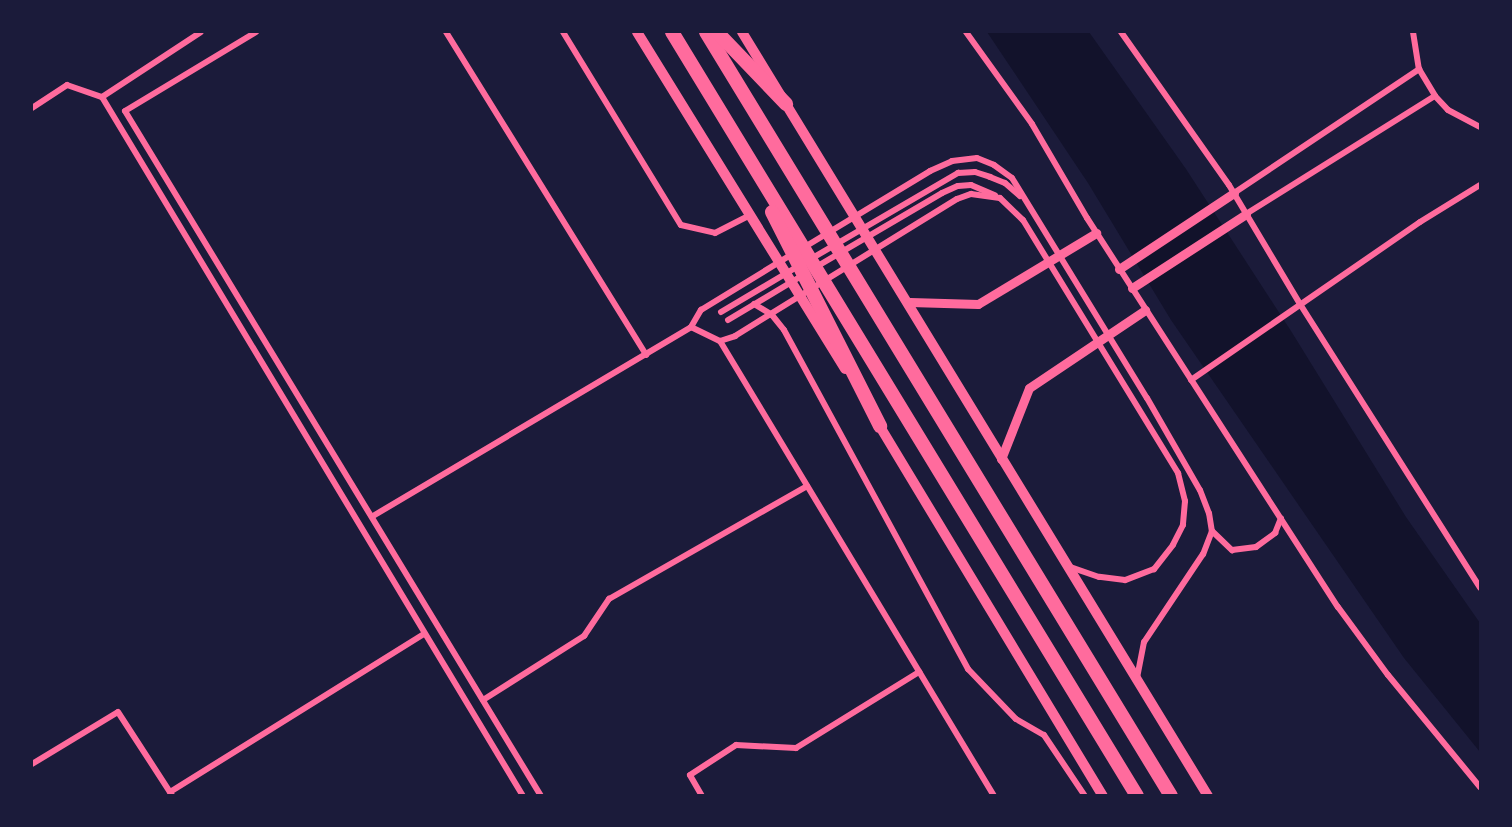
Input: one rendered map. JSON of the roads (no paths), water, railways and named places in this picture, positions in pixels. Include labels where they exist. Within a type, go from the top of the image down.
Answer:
[{"type":"highway","points":[[672,32],[1137,795]]},
{"type":"highway","points":[[706,32],[1172,795]]},
{"type":"highway","points":[[717,32],[786,104]]},
{"type":"highway","points":[[726,122],[880,426]]},
{"type":"main road","points":[[637,32],[880,426],[1103,795]]},
{"type":"main road","points":[[742,32],[910,302],[1001,459],[1208,795]]},
{"type":"street","points":[[102,97],[201,32]]},
{"type":"street","points":[[256,32],[125,111],[541,795]]},
{"type":"street","points":[[446,32],[646,355]]},
{"type":"street","points":[[563,32],[681,225],[715,233],[750,215]]},
{"type":"street","points":[[966,32],[1032,124],[1096,233],[1338,607],[1388,675],[1480,787]]},
{"type":"street","points":[[1121,32],[1234,193],[1300,304],[1480,588]]},
{"type":"street","points":[[1413,32],[1419,69],[1435,96],[1448,110],[1480,127]]},
{"type":"street","points":[[1119,268],[1419,69]]},
{"type":"street","points":[[32,108],[67,85],[102,97],[523,795]]},
{"type":"street","points":[[1132,288],[1435,96]]},
{"type":"street","points":[[373,516],[646,355],[690,327],[701,310],[713,301],[930,171],[952,161],[977,158],[994,165],[1011,178],[1147,398],[1200,490],[1212,531],[1232,549],[1256,547],[1275,533],[1281,518]]},
{"type":"street","points":[[721,312],[958,173],[975,172],[1005,183],[1025,201]]},
{"type":"street","points":[[728,320],[942,193],[958,186],[971,185],[1000,198],[1023,220],[1178,473],[1185,501],[1183,525],[1173,545],[1154,569],[1125,580],[1099,577],[1066,566]]},
{"type":"street","points":[[1191,380],[1420,222],[1480,185]]},
{"type":"street","points":[[720,341],[735,336],[957,199],[971,194],[1000,198]]},
{"type":"street","points":[[910,302],[978,304],[1096,233]]},
{"type":"street","points":[[754,304],[772,315],[784,330],[968,669],[1016,719],[1044,735],[1085,795]]},
{"type":"street","points":[[1001,459],[1029,388],[1145,310]]},
{"type":"street","points":[[690,327],[720,341],[994,795]]},
{"type":"street","points":[[483,700],[584,636],[609,599],[807,486]]},
{"type":"street","points":[[1137,680],[1144,642],[1203,554],[1212,531]]},
{"type":"street","points":[[32,764],[118,712],[171,794],[424,634]]},
{"type":"street","points":[[702,795],[690,776],[736,745],[796,748],[919,672]]}]
